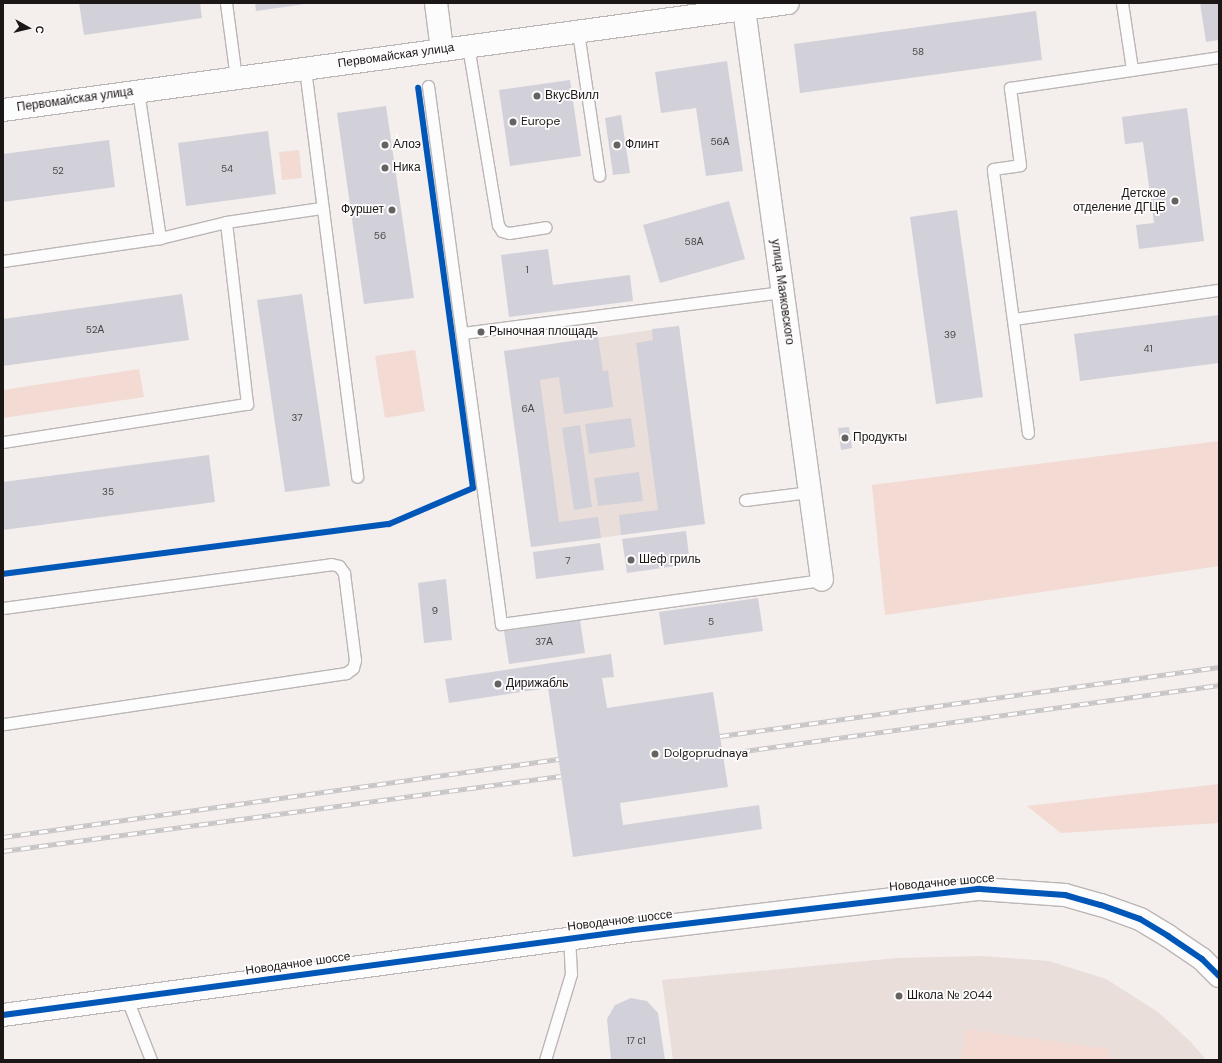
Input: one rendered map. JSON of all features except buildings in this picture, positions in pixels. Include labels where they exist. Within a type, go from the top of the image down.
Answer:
[{"type":"street","points":[[436,3],[442,50]]},
{"type":"street","name":"Первомайская улица","points":[[3,110],[578,32],[743,6],[788,3]]},
{"type":"street","name":"улица Маяковского","points":[[743,6],[808,492],[822,580]]},
{"type":"street","name":"Новодачное шоссе","points":[[3,1015],[569,938],[980,889],[1024,890],[1065,895],[1140,919],[1202,959],[1219,976]]},
{"type":"lane","points":[[226,3],[236,78]]},
{"type":"lane","points":[[1122,3],[1132,69]]},
{"type":"lane","points":[[578,32],[599,175]]},
{"type":"lane","points":[[468,46],[498,225],[502,231],[509,232],[546,228]]},
{"type":"lane","points":[[1028,433],[993,169],[1020,165],[1010,88],[1219,57]]},
{"type":"lane","points":[[305,69],[357,477]]},
{"type":"lane","points":[[428,86],[501,624],[822,580]]},
{"type":"lane","points":[[138,92],[160,238]]},
{"type":"lane","points":[[3,261],[160,238],[226,222],[322,208]]},
{"type":"lane","points":[[3,442],[247,404],[226,222]]},
{"type":"lane","points":[[1014,319],[1219,290]]},
{"type":"lane","points":[[462,333],[782,292]]},
{"type":"lane","points":[[745,500],[808,492]]},
{"type":"lane","points":[[3,608],[331,564],[339,566],[344,573],[355,660],[353,668],[346,674],[3,724]]},
{"type":"lane","points":[[545,1060],[571,974],[569,938]]},
{"type":"lane","points":[[127,999],[152,1060]]},
{"type":"shaded area","points":[[299,150],[302,178],[282,180],[279,152]]},
{"type":"shaded area","points":[[679,326],[705,524],[531,547],[504,351]]},
{"type":"shaded area","points":[[415,350],[425,411],[385,418],[375,356]]},
{"type":"shaded area","points":[[139,369],[144,397],[3,418],[3,390]]},
{"type":"shaded area","points":[[1219,441],[1219,566],[885,615],[872,485]]},
{"type":"shaded area","points":[[1219,784],[1219,823],[1061,833],[1027,806]]},
{"type":"shaded area","name":"Школа № 2044","points":[[982,956],[1049,961],[1106,979],[1158,1012],[1191,1042],[1206,1060],[673,1060],[662,980],[897,958]]},
{"type":"shaded area","points":[[966,1029],[1109,1049],[1108,1060],[961,1060]]},
{"type":"railway","points":[[720,736],[1219,667]]},
{"type":"railway","points":[[723,754],[1219,685]]},
{"type":"railway","points":[[3,837],[559,759]]},
{"type":"railway","points":[[3,851],[561,776]]},
{"type":"cycle path","points":[[3,574],[389,524],[473,488],[418,88]]},
{"type":"cycle path","points":[[3,1015],[634,930],[980,889],[1065,895],[1101,905],[1140,919],[1202,959],[1219,976]]},
{"type":"place","name":"ВкусВилл","points":[[537,96]]},
{"type":"place","name":"Europe","points":[[513,122]]},
{"type":"place","name":"Алоэ","points":[[385,145]]},
{"type":"place","name":"Флинт","points":[[617,145]]},
{"type":"place","name":"Ника","points":[[385,168]]},
{"type":"place","name":"Детское отделение ДГЦБ","points":[[1175,201]]},
{"type":"place","name":"Фуршет","points":[[392,210]]},
{"type":"place","name":"Рыночная площадь","points":[[481,332]]},
{"type":"place","name":"Продукты","points":[[845,438]]},
{"type":"place","name":"Шеф гриль","points":[[631,560]]},
{"type":"place","name":"Дирижабль","points":[[498,684]]},
{"type":"place","name":"Dolgoprudnaya","points":[[655,754]]},
{"type":"place","name":"Школа № 2044","points":[[899,996]]}]
